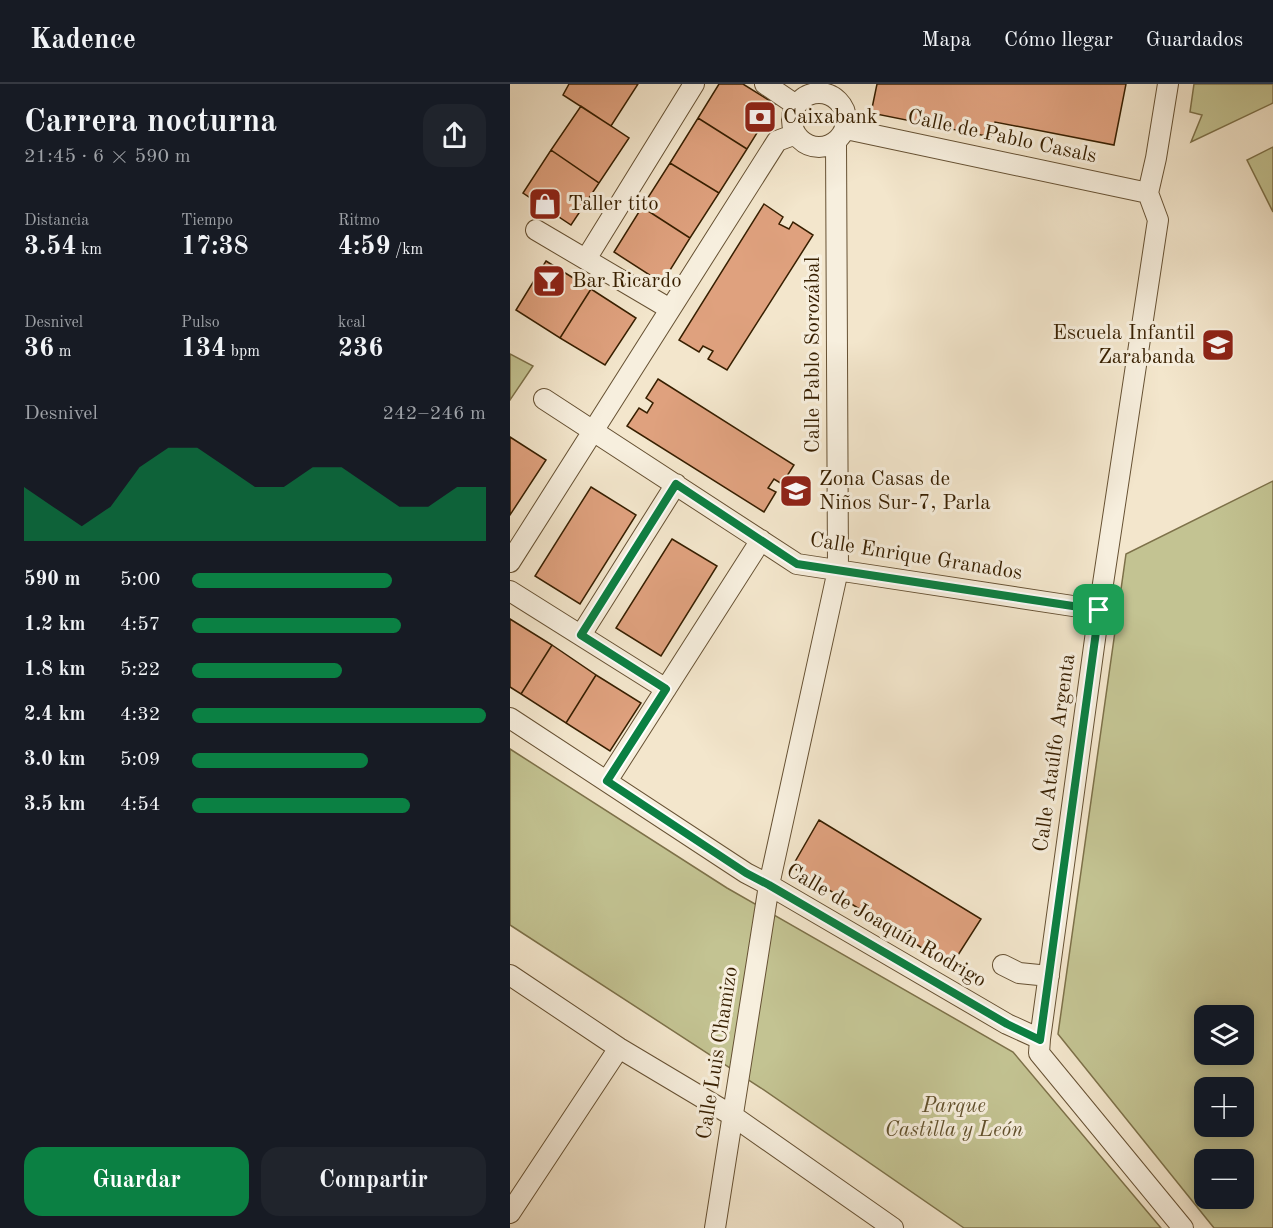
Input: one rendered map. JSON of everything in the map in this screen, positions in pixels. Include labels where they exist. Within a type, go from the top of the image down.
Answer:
[{"type":"street","points":[[586,259],[694,84]]},
{"type":"street","points":[[765,84],[796,105]]},
{"type":"street","name":"Calle Ataúlfo Argenta","points":[[1040,1040],[1099,610],[1158,220],[1149,193],[1168,84]]},
{"type":"street","points":[[831,89],[844,108],[847,118],[841,135],[826,147],[814,147],[804,142],[796,134],[792,120],[796,105],[811,94],[831,89]]},
{"type":"street","points":[[510,562],[777,141],[796,134]]},
{"type":"street","name":"Calle de Pablo Casals","points":[[841,135],[1149,193]]},
{"type":"street","name":"Calle Pablo Sorozábal","points":[[769,885],[838,570],[841,135]]},
{"type":"street","points":[[536,230],[670,309]]},
{"type":"street","name":"Calle Enrique Granados","points":[[544,399],[797,564],[1099,610]]},
{"type":"street","points":[[581,635],[676,484]]},
{"type":"street","points":[[607,781],[760,540]]},
{"type":"street","points":[[510,591],[666,689]]},
{"type":"street","name":"Calle de Joaquín Rodrigo","points":[[510,718],[746,873],[1007,1024],[1040,1040]]},
{"type":"street","name":"Calle Luis Chamizo","points":[[715,1228],[769,885]]},
{"type":"street","points":[[1004,965],[1019,973],[1049,976]]},
{"type":"street","points":[[510,975],[619,1048],[733,1116],[893,1228]]},
{"type":"street","points":[[1040,1040],[1039,1053],[1183,1228]]},
{"type":"street","points":[[510,1213],[619,1048]]},
{"type":"green space","points":[[1194,84],[1273,84],[1273,103],[1191,142],[1202,115],[1190,112]]},
{"type":"green space","points":[[1273,147],[1273,212],[1247,160]]},
{"type":"green space","points":[[510,354],[533,366],[510,400]]},
{"type":"green space","points":[[1273,481],[1273,1228],[1214,1228],[1199,1209],[1254,1209],[1254,1149],[1194,1149],[1194,1203],[1058,1034],[1126,554]]},
{"type":"green space","name":"Parque Castilla y León","points":[[510,749],[727,888],[1013,1052],[1161,1228],[964,1228],[761,1088],[510,925]]},
{"type":"building","points":[[569,84],[638,84],[611,126],[563,95]]},
{"type":"building","points":[[719,84],[743,84],[775,104],[747,149],[698,118]]},
{"type":"building","points":[[877,84],[1126,84],[1114,145],[995,122],[991,137],[871,113]]},
{"type":"building","points":[[581,106],[629,138],[599,183],[551,150]]},
{"type":"building","points":[[698,118],[747,149],[719,193],[670,163]]},
{"type":"building","points":[[551,150],[599,183],[571,225],[523,193]]},
{"type":"building","points":[[670,163],[719,193],[690,238],[642,207]]},
{"type":"building","points":[[764,204],[783,217],[779,224],[789,229],[793,222],[813,235],[727,370],[708,359],[713,351],[703,346],[699,352],[679,340]]},
{"type":"building","points":[[642,207],[690,238],[662,283],[614,252]]},
{"type":"building","points":[[546,261],[591,289],[560,338],[516,310]]},
{"type":"building","points":[[591,289],[636,318],[605,365],[560,338]]},
{"type":"building","points":[[658,379],[794,465],[782,484],[774,479],[768,488],[776,492],[764,512],[627,426],[639,408],[647,413],[653,403],[646,398]]},
{"type":"building","points":[[510,437],[546,460],[510,515]]},
{"type":"building","points":[[591,487],[636,515],[580,604],[535,576]]},
{"type":"building","points":[[672,539],[717,566],[661,656],[616,628]]},
{"type":"building","points":[[510,619],[552,645],[521,694],[510,687]]},
{"type":"building","points":[[552,645],[596,675],[566,723],[521,694]]},
{"type":"building","points":[[596,675],[641,703],[610,751],[566,723]]},
{"type":"building","points":[[819,820],[981,919],[951,966],[792,867]]},
{"type":"place","name":"Caixabank","points":[[760,117]]},
{"type":"place","name":"Taller tito","points":[[545,204]]},
{"type":"place","name":"Bar Ricardo","points":[[549,281]]},
{"type":"place","name":"Escuela Infantil Zarabanda","points":[[1218,345]]},
{"type":"place","name":"Zona Casas de Niños Sur-7, Parla","points":[[796,491]]},
{"type":"route","points":[[676,484],[797,564],[1099,610],[1040,1040],[1007,1024],[746,873],[607,781],[666,689],[581,635],[676,484]]}]
